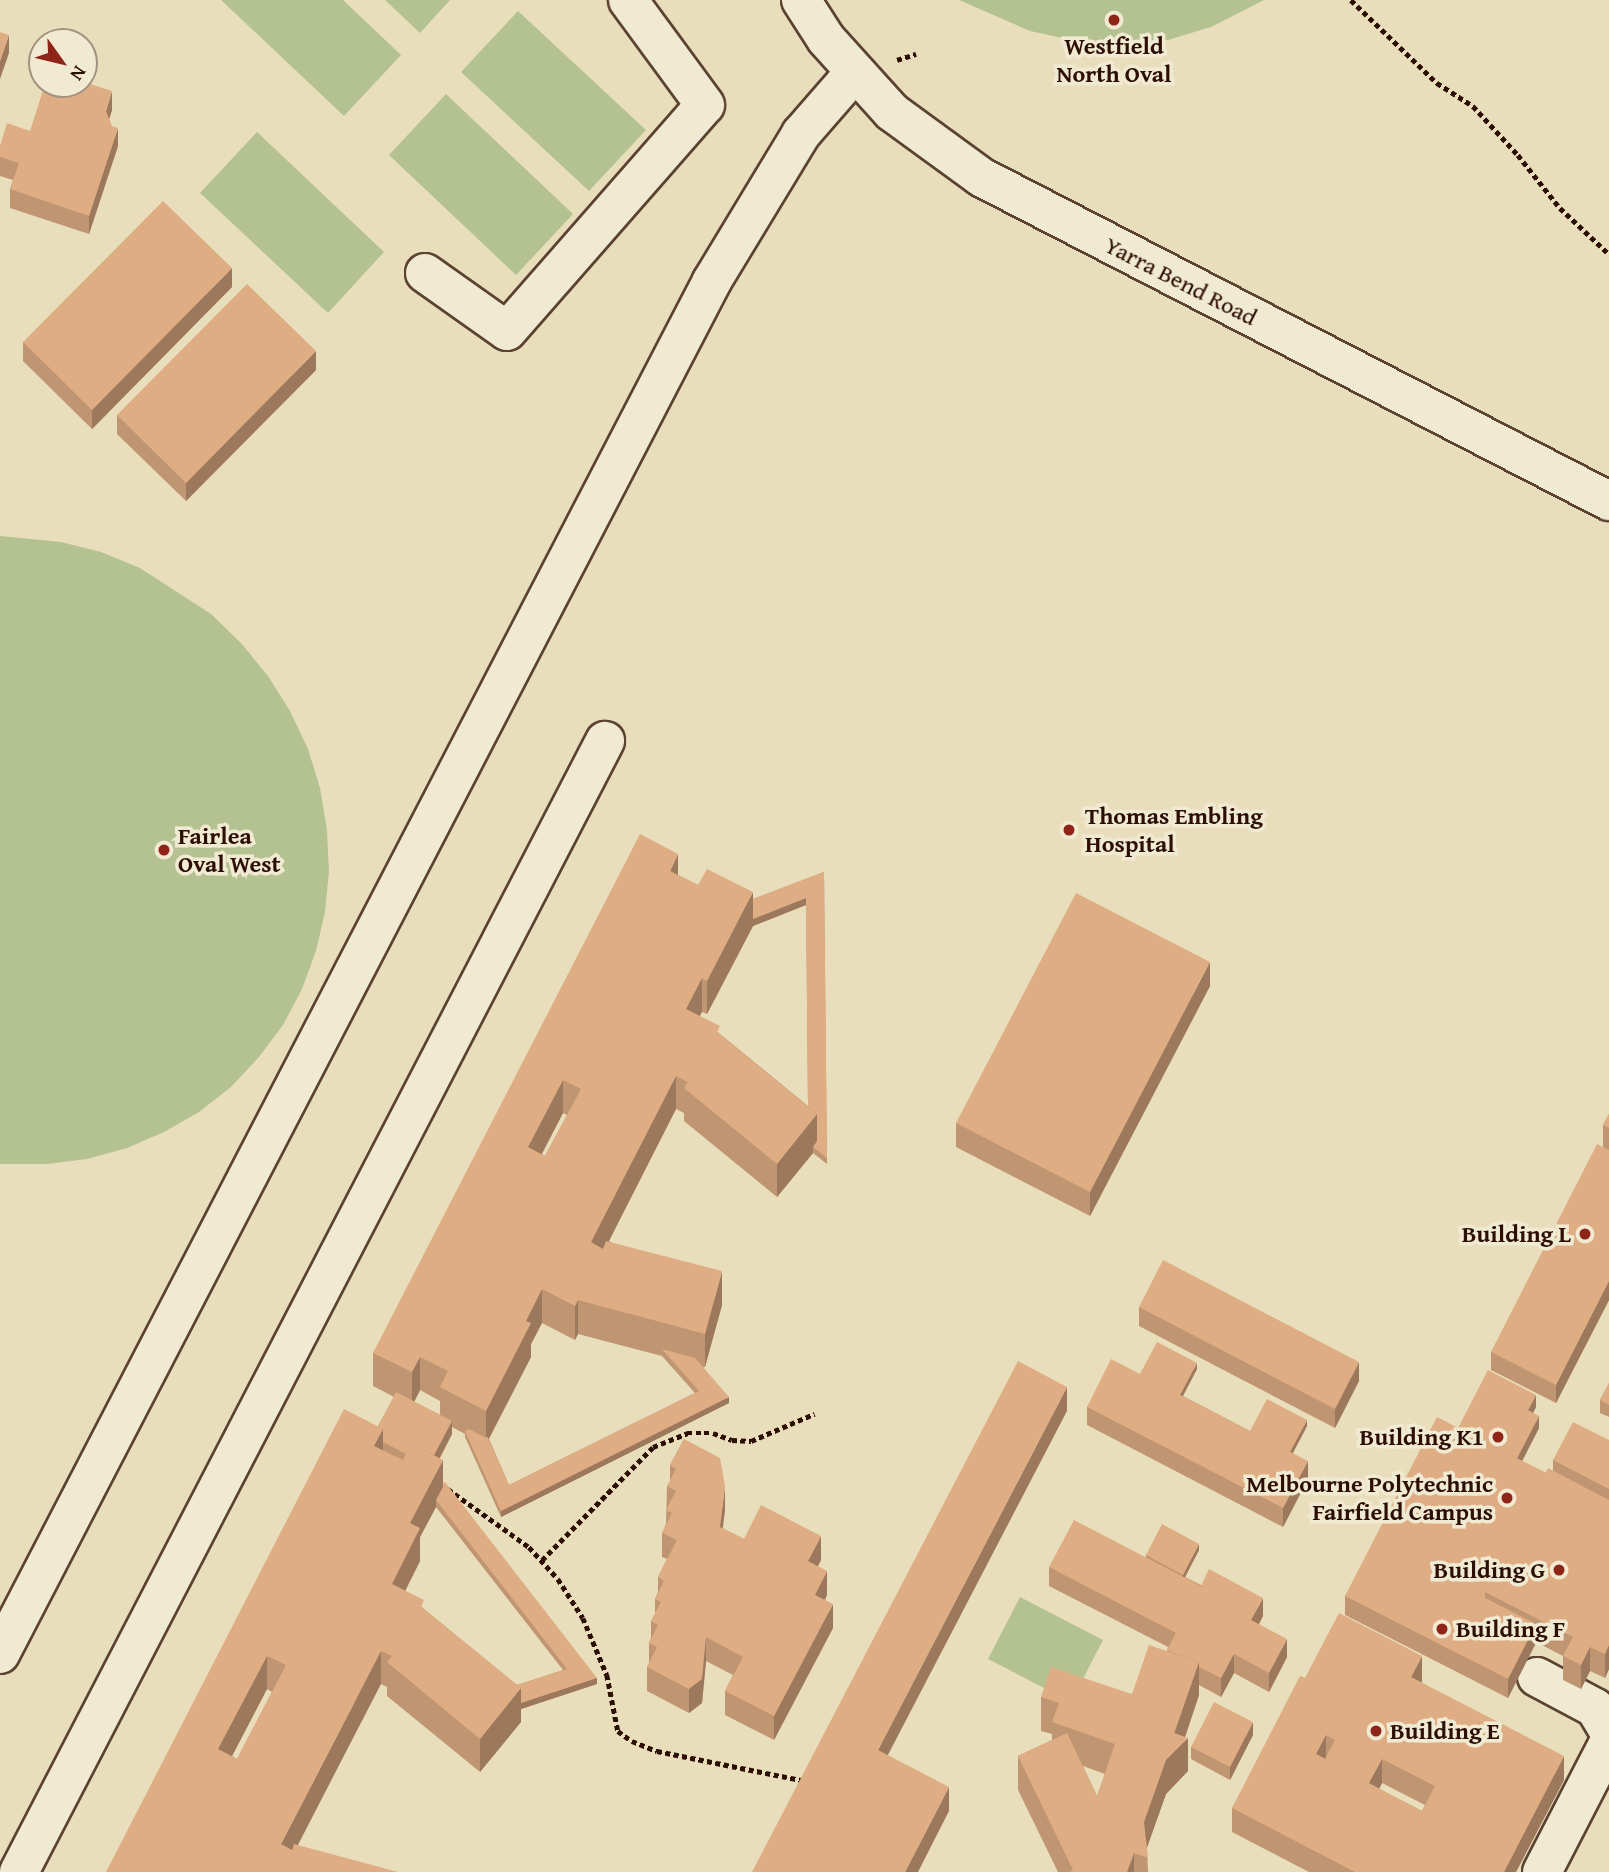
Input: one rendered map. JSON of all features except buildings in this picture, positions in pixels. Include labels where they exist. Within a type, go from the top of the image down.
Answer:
[{"type":"street","points":[[425,273],[507,331],[705,105],[628,0]]},
{"type":"street","name":"Yarra Bend Road","points":[[801,0],[826,39],[892,113],[981,177],[1609,501]]},
{"type":"street","points":[[0,1654],[712,281],[801,134],[854,73]]},
{"type":"street","points":[[19,1872],[605,741]]},
{"type":"street","points":[[1537,1677],[1595,1708],[1606,1750],[1542,1872]]},
{"type":"path","points":[[1351,0],[1437,83],[1473,106],[1518,155],[1560,208],[1609,254]]},
{"type":"path","points":[[542,1560],[653,1447],[687,1433],[713,1433],[732,1440],[751,1441],[814,1414]]},
{"type":"path","points":[[442,1486],[529,1547],[558,1579],[583,1618],[607,1675],[618,1731],[632,1741],[657,1752],[801,1780]]},
{"type":"green space","points":[[221,0],[343,0],[401,55],[344,116]]},
{"type":"green space","points":[[385,0],[450,0],[420,33]]},
{"type":"green space","name":"Westfield North Oval","points":[[959,0],[1264,0],[1211,27],[1168,40],[1123,44],[1076,41],[1030,31]]},
{"type":"green space","points":[[518,11],[646,130],[589,191],[461,72]]},
{"type":"green space","points":[[446,94],[573,214],[516,275],[389,155]]},
{"type":"green space","points":[[257,132],[384,252],[328,313],[200,193]]},
{"type":"green space","name":"Fairlea Oval West","points":[[0,536],[61,542],[101,552],[140,568],[211,614],[241,643],[268,676],[290,711],[308,749],[320,788],[327,830],[329,871],[325,912],[316,951],[302,989],[283,1025],[259,1057],[231,1087],[199,1112],[164,1132],[127,1148],[87,1159],[47,1164],[0,1164]]},
{"type":"green space","points":[[1020,1597],[1103,1640],[1071,1702],[988,1659]]},
{"type":"place","name":"Westfield North Oval","points":[[1114,20]]},
{"type":"place","name":"Thomas Embling Hospital","points":[[1069,830]]},
{"type":"place","name":"Fairlea Oval West","points":[[164,850]]},
{"type":"place","name":"Building L","points":[[1585,1234]]},
{"type":"place","name":"Building K1","points":[[1498,1437]]},
{"type":"place","name":"Melbourne Polytechnic Fairfield Campus","points":[[1507,1498]]},
{"type":"place","name":"Building G","points":[[1559,1570]]},
{"type":"place","name":"Building F","points":[[1442,1629]]},
{"type":"place","name":"Building E","points":[[1376,1731]]}]
